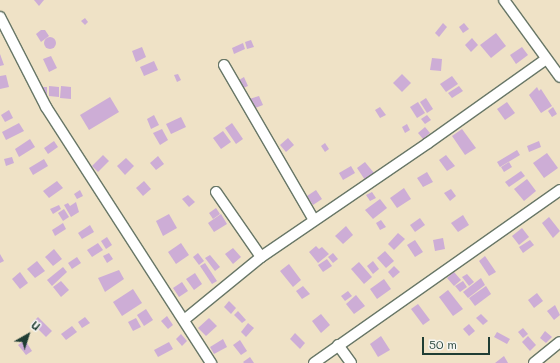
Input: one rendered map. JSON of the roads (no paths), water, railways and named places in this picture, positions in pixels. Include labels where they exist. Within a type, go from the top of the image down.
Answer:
[{"type":"street","points":[[504,0],[560,78]]},
{"type":"street","points":[[0,18],[46,107],[211,363]]},
{"type":"street","points":[[184,320],[261,257],[546,59]]},
{"type":"street","points":[[224,64],[314,220]]},
{"type":"street","points":[[314,363],[560,190]]},
{"type":"street","points":[[216,192],[261,257]]},
{"type":"street","points":[[534,363],[560,342]]},
{"type":"street","points":[[338,345],[351,363]]}]
